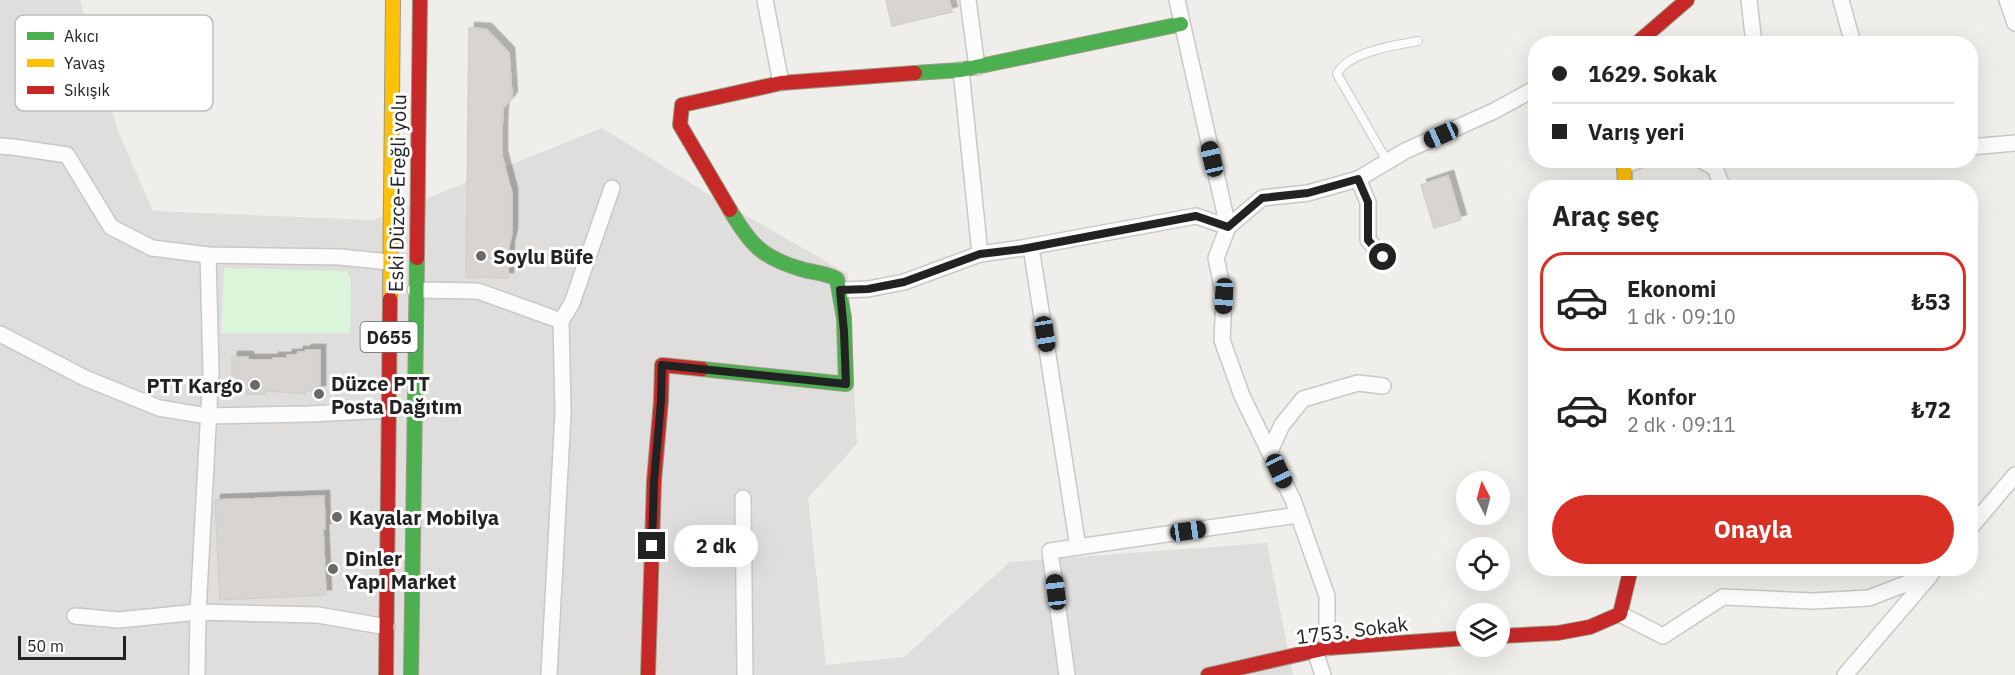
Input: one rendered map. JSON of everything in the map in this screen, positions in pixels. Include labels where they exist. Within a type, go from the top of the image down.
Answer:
[{"type":"street","name":"Eski Düzce-Ereğli yolu","points":[[386,675],[393,0]]},
{"type":"street","name":"Eski Düzce-Ereğli yolu","points":[[411,675],[420,0]]},
{"type":"street","points":[[765,0],[781,83]]},
{"type":"street","points":[[968,0],[969,69],[980,254]]},
{"type":"street","points":[[1177,0],[1228,227]]},
{"type":"street","points":[[1645,36],[1687,0]]},
{"type":"street","points":[[1749,0],[1753,36]]},
{"type":"street","points":[[1841,0],[1851,36]]},
{"type":"street","points":[[2007,0],[2015,23]]},
{"type":"street","points":[[648,675],[654,481],[662,365],[846,384],[844,332],[837,279],[825,273],[803,270],[771,259],[746,237],[680,125],[682,105],[781,83],[969,69],[1181,24]]},
{"type":"street","points":[[1323,675],[1321,650],[1327,596],[1298,515],[1242,396],[1222,340],[1224,296],[1216,258],[1228,227],[1262,198],[1308,193],[1358,179],[1405,151],[1494,111],[1528,92]]},
{"type":"street","points":[[1978,146],[2015,143]]},
{"type":"street","points":[[0,146],[67,155],[111,227],[152,248],[208,255],[340,257],[389,262]]},
{"type":"street","points":[[1358,179],[1368,202],[1368,240],[1383,257]]},
{"type":"street","points":[[549,675],[562,424],[561,321],[572,303],[612,188]]},
{"type":"street","points":[[840,290],[868,289],[904,282],[980,254],[1031,247],[1196,216],[1228,227]]},
{"type":"street","points":[[1031,247],[1078,547]]},
{"type":"street","points":[[197,675],[210,371],[208,255]]},
{"type":"street","points":[[415,290],[478,291],[561,321]]},
{"type":"street","points":[[0,334],[85,378],[159,408],[207,416],[389,410]]},
{"type":"street","points":[[1270,452],[1282,425],[1303,399],[1358,383],[1383,386]]},
{"type":"street","points":[[1978,519],[2015,475]]},
{"type":"street","points":[[743,498],[745,675]]},
{"type":"street","points":[[1067,675],[1050,551],[1298,515]]},
{"type":"street","points":[[1620,614],[1629,576]]},
{"type":"street","points":[[1510,635],[1558,633],[1590,627],[1620,614],[1664,636],[1723,597],[1813,601],[1869,598],[1921,576]]},
{"type":"street","points":[[1845,675],[1929,576]]},
{"type":"street","points":[[75,616],[119,620],[198,612],[318,615],[387,627]]},
{"type":"street","name":"1753. Sokak","points":[[1208,675],[1321,650],[1456,639]]},
{"type":"lane","points":[[1387,161],[1337,74],[1341,67],[1356,57],[1418,41]]},
{"type":"shaded area","points":[[0,0],[80,0],[84,15],[15,15],[15,111],[112,111],[118,131],[153,211],[373,220],[602,128],[708,194],[848,274],[857,444],[808,498],[826,665],[904,657],[1010,562],[1267,543],[1293,675],[0,675]]},
{"type":"green space","points":[[224,268],[346,271],[351,279],[350,333],[221,333]]},
{"type":"building","points":[[886,0],[949,0],[952,12],[892,26]]},
{"type":"building","points":[[469,28],[486,29],[509,53],[512,97],[503,108],[502,129],[502,156],[512,193],[512,234],[509,246],[508,278],[466,277]]},
{"type":"building","points":[[1448,176],[1461,220],[1434,228],[1421,185]]},
{"type":"building","points":[[320,350],[320,391],[305,391],[305,394],[266,391],[266,394],[247,394],[247,391],[232,390],[232,357],[248,357],[248,360],[273,360],[273,358],[287,358],[287,355],[297,355],[298,352]]},
{"type":"building","points":[[324,496],[326,595],[220,600],[215,500]]},
{"type":"traffic: fast","points":[[915,73],[961,70],[1181,24]]},
{"type":"traffic: fast","points":[[702,369],[846,384],[844,318],[837,279],[776,260],[751,241],[730,210]]},
{"type":"traffic: fast","points":[[411,675],[417,258]]},
{"type":"traffic: slow","points":[[390,299],[393,0]]},
{"type":"traffic: slow","points":[[1624,168],[1625,180]]},
{"type":"traffic: jam","points":[[417,258],[420,0]]},
{"type":"traffic: jam","points":[[1645,36],[1687,0]]},
{"type":"traffic: jam","points":[[730,210],[680,125],[682,105],[781,83],[915,73]]},
{"type":"traffic: jam","points":[[386,675],[390,299]]},
{"type":"traffic: jam","points":[[648,675],[654,481],[662,365],[702,369]]},
{"type":"traffic: jam","points":[[1510,635],[1558,633],[1590,627],[1620,614],[1629,576]]},
{"type":"traffic: jam","points":[[1208,675],[1327,648],[1456,639]]},
{"type":"place","name":"Soylu Büfe","points":[[481,256]]},
{"type":"place","name":"PTT Kargo","points":[[255,385]]},
{"type":"place","name":"Düzce PTT Posta Dağıtım","points":[[319,394]]},
{"type":"place","name":"Kayalar Mobilya","points":[[337,517]]},
{"type":"place","name":"Dinler Yapı Market","points":[[333,569]]},
{"type":"route","points":[[652,546],[662,365],[846,384],[840,290],[868,289],[904,282],[980,254],[1022,249],[1196,216],[1228,227],[1262,198],[1308,193],[1358,179],[1368,202],[1368,240],[1383,257]]}]
